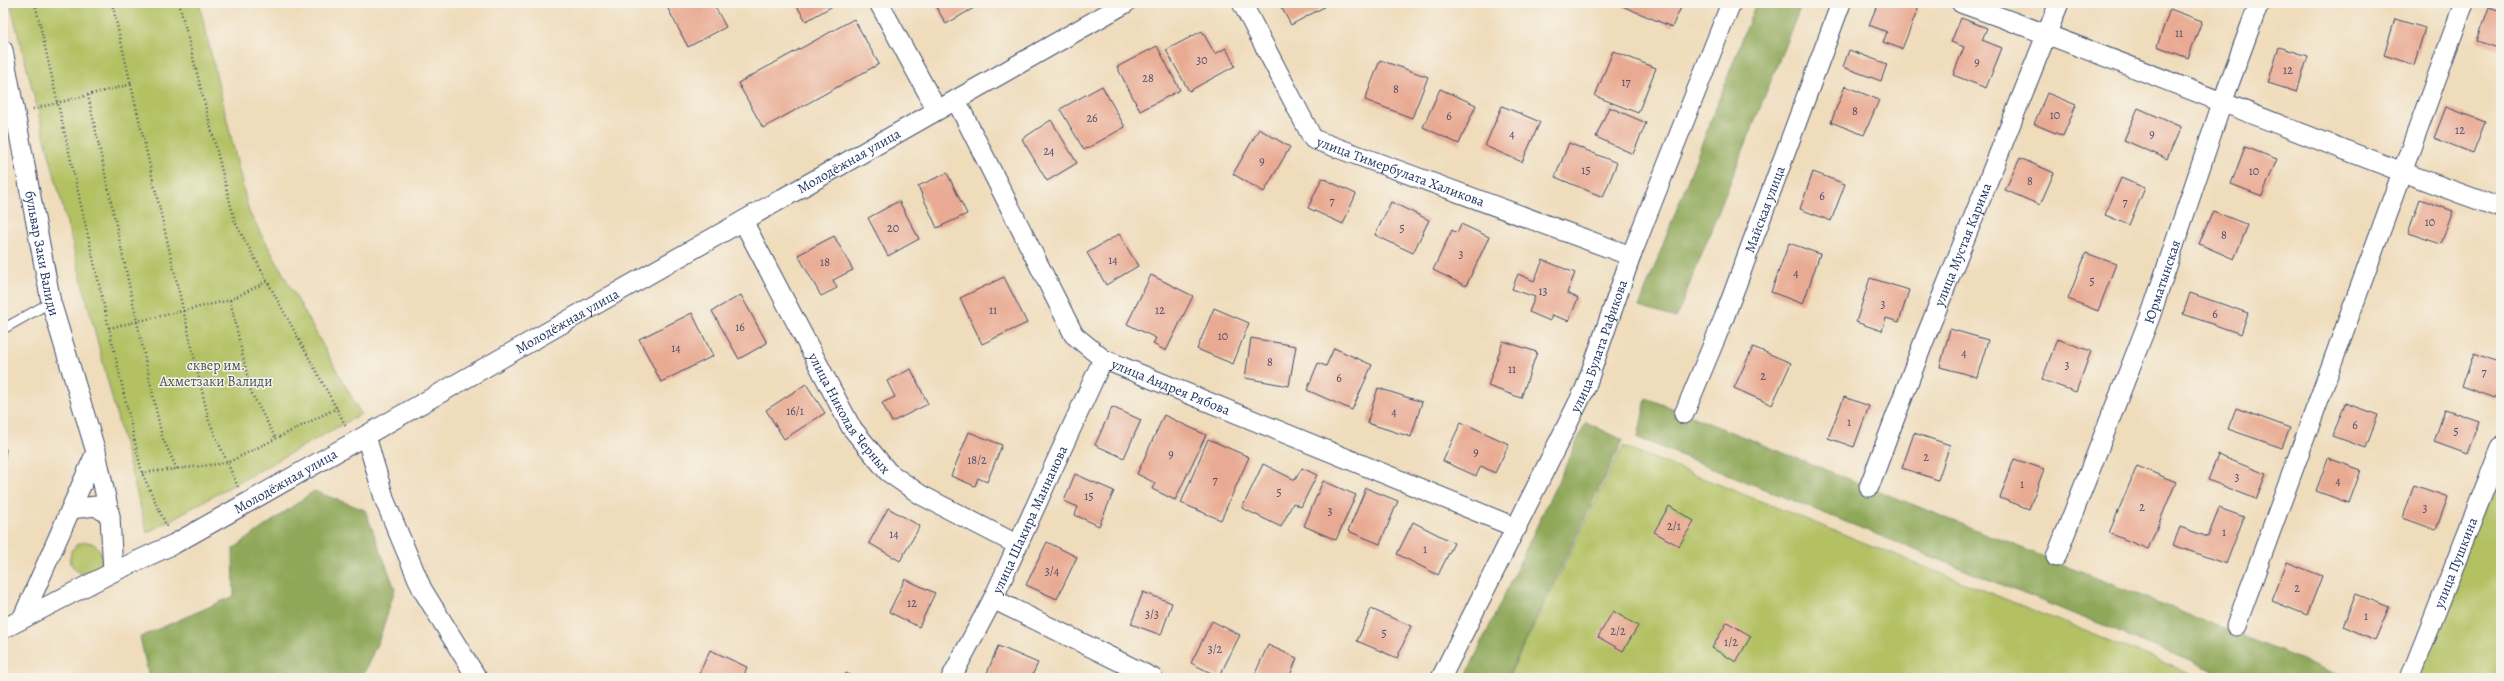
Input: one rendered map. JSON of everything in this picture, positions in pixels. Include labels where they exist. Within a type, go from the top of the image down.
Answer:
[{"type":"street","points":[[879,3],[937,110]]},
{"type":"street","name":"Молодёжная улица","points":[[3,629],[113,572],[174,544],[1126,3]]},
{"type":"street","name":"улица Тимербулата Халикова","points":[[1242,3],[1313,138],[1631,256]]},
{"type":"street","name":"улица Булата Рафикова","points":[[1441,678],[1585,389],[1631,256],[1731,3]]},
{"type":"street","name":"Майская улица","points":[[1684,414],[1724,318],[1841,3]]},
{"type":"street","points":[[1961,3],[2049,34],[2402,173],[2501,208]]},
{"type":"street","name":"улица Мустая Карима","points":[[1868,487],[1922,346],[2049,34],[2059,3]]},
{"type":"street","name":"Юрматынская","points":[[2056,557],[2150,318],[2222,103],[2259,3]]},
{"type":"street","points":[[2236,626],[2464,3]]},
{"type":"street","name":"бульвар Заки Валиди","points":[[3,50],[51,302],[96,452],[110,516],[113,572]]},
{"type":"street","name":"улица Андрея Рябова","points":[[956,100],[1074,335],[1103,359],[1517,528]]},
{"type":"street","name":"улица Николая Черных","points":[[743,221],[851,427],[884,466],[922,495],[1018,545]]},
{"type":"street","name":"улица Шакира Маннанова","points":[[951,678],[993,599],[1103,359]]},
{"type":"street","points":[[361,439],[422,589],[477,678]]},
{"type":"street","name":"улица Пушкина","points":[[2410,678],[2501,447]]},
{"type":"street","points":[[22,619],[96,452]]},
{"type":"street","points":[[71,509],[96,506],[110,516]]},
{"type":"street","points":[[45,566],[47,586],[67,596]]},
{"type":"street","points":[[993,599],[1153,678]]},
{"type":"lane","points":[[3,329],[51,302]]},
{"type":"path","points":[[35,3],[142,473],[174,544]]},
{"type":"path","points":[[112,3],[132,84],[182,311],[209,421],[245,504]]},
{"type":"path","points":[[179,3],[235,222],[337,408],[361,439]]},
{"type":"path","points":[[31,109],[132,84]]},
{"type":"path","points":[[88,95],[162,437],[177,469]]},
{"type":"path","points":[[109,328],[230,300],[268,281]]},
{"type":"path","points":[[230,300],[251,392],[276,439]]},
{"type":"path","points":[[142,473],[227,463],[337,408]]},
{"type":"green space","name":"сквер им. Ахметзаки Валиди","points":[[10,3],[199,3],[249,212],[361,414],[147,533]]},
{"type":"green space","points":[[1756,3],[1802,3],[1676,318],[1639,307]]},
{"type":"green space","points":[[1646,398],[2347,678],[2232,678],[1638,438]]},
{"type":"green space","points":[[1586,422],[1623,440],[1507,678],[1465,678]]},
{"type":"green space","points":[[1623,446],[2202,678],[1508,678]]},
{"type":"green space","points":[[2501,457],[2501,678],[2414,678]]},
{"type":"green space","points":[[314,491],[365,510],[395,589],[380,637],[364,673],[367,678],[149,678],[140,637],[234,596],[233,549]]},
{"type":"green space","points":[[86,542],[97,547],[102,558],[97,569],[86,574],[75,569],[70,558],[75,547]]},
{"type":"building","points":[[665,3],[713,3],[726,27],[688,47]]},
{"type":"building","points":[[795,3],[838,3],[806,21]]},
{"type":"building","points":[[934,3],[978,3],[979,5],[946,24]]},
{"type":"building","points":[[1279,3],[1322,3],[1324,7],[1291,25]]},
{"type":"building","points":[[1615,3],[1683,3],[1672,27]]},
{"type":"building","points":[[1878,3],[1902,3],[1918,9],[1902,49],[1883,42],[1887,32],[1869,25]]},
{"type":"building","points":[[2489,7],[2501,11],[2501,49],[2477,41]]},
{"type":"building","points":[[2170,9],[2202,21],[2188,58],[2157,46]]},
{"type":"building","points":[[1961,18],[1987,28],[1982,40],[2002,48],[1986,88],[1953,75],[1964,47],[1951,42]]},
{"type":"building","points":[[854,19],[879,64],[763,128],[738,83]]},
{"type":"building","points":[[2395,19],[2425,28],[2414,65],[2384,55]]},
{"type":"building","points":[[1202,31],[1215,54],[1226,48],[1235,66],[1189,91],[1166,50]]},
{"type":"building","points":[[1157,46],[1180,90],[1140,111],[1117,67]]},
{"type":"building","points":[[2279,47],[2308,56],[2297,92],[2268,83]]},
{"type":"building","points":[[1849,50],[1887,64],[1881,81],[1843,67]]},
{"type":"building","points":[[1613,51],[1656,68],[1638,113],[1595,96]]},
{"type":"building","points":[[1380,60],[1428,77],[1412,118],[1365,100]]},
{"type":"building","points":[[1102,86],[1125,127],[1084,150],[1060,109]]},
{"type":"building","points":[[1845,86],[1879,100],[1864,135],[1831,122]]},
{"type":"building","points":[[1440,89],[1476,105],[1459,144],[1423,127]]},
{"type":"building","points":[[2047,93],[2076,105],[2063,136],[2034,124]]},
{"type":"building","points":[[1502,106],[1540,122],[1522,162],[1485,146]]},
{"type":"building","points":[[1609,107],[1646,123],[1633,154],[1596,137]]},
{"type":"building","points":[[2446,107],[2485,122],[2473,153],[2434,138]]},
{"type":"building","points":[[2138,108],[2181,127],[2167,159],[2124,140]]},
{"type":"building","points":[[1051,120],[1077,163],[1047,181],[1022,139]]},
{"type":"building","points":[[1259,129],[1290,147],[1264,192],[1233,174]]},
{"type":"building","points":[[1569,143],[1617,163],[1603,197],[1555,177]]},
{"type":"building","points":[[2245,147],[2277,159],[2262,196],[2231,184]]},
{"type":"building","points":[[2020,158],[2054,173],[2040,205],[2005,190]]},
{"type":"building","points":[[1813,172],[1845,184],[1831,221],[1800,209]]},
{"type":"building","points":[[947,173],[967,214],[937,228],[918,186]]},
{"type":"building","points":[[1322,178],[1356,194],[1343,224],[1308,208]]},
{"type":"building","points":[[2121,178],[2145,188],[2129,225],[2105,215]]},
{"type":"building","points":[[2420,199],[2453,211],[2441,244],[2408,233]]},
{"type":"building","points":[[899,201],[919,239],[888,256],[868,218]]},
{"type":"building","points":[[1391,202],[1429,220],[1413,253],[1375,235]]},
{"type":"building","points":[[2213,211],[2248,225],[2234,259],[2199,244]]},
{"type":"building","points":[[1461,224],[1489,237],[1466,286],[1433,270],[1452,230],[1457,233]]},
{"type":"building","points":[[1119,234],[1138,266],[1106,285],[1087,253]]},
{"type":"building","points":[[834,236],[853,270],[833,280],[837,288],[821,296],[798,255]]},
{"type":"building","points":[[1789,243],[1820,254],[1803,304],[1771,292]]},
{"type":"building","points":[[2086,253],[2116,264],[2098,311],[2068,299]]},
{"type":"building","points":[[1543,260],[1575,273],[1567,293],[1578,298],[1569,321],[1552,315],[1550,321],[1529,312],[1535,297],[1512,289],[1518,274],[1534,281]]},
{"type":"building","points":[[1151,275],[1193,296],[1166,351],[1153,344],[1156,338],[1127,324]]},
{"type":"building","points":[[1004,277],[1027,323],[982,344],[960,298]]},
{"type":"building","points":[[1870,278],[1909,290],[1899,322],[1886,318],[1882,331],[1856,322]]},
{"type":"building","points":[[2190,293],[2248,313],[2241,334],[2183,314]]},
{"type":"building","points":[[741,295],[767,343],[739,359],[712,311]]},
{"type":"building","points":[[1214,308],[1249,323],[1233,364],[1197,349]]},
{"type":"building","points":[[692,313],[713,356],[661,382],[639,339]]},
{"type":"building","points":[[1950,329],[1988,340],[1977,377],[1940,367]]},
{"type":"building","points":[[1251,338],[1296,346],[1289,386],[1245,378]]},
{"type":"building","points":[[2057,339],[2091,351],[2076,392],[2042,380]]},
{"type":"building","points":[[1503,341],[1537,352],[1521,398],[1488,386]]},
{"type":"building","points":[[1753,347],[1791,363],[1772,405],[1734,388]]},
{"type":"building","points":[[1334,348],[1372,365],[1352,410],[1307,390],[1318,363],[1326,366]]},
{"type":"building","points":[[2474,353],[2501,363],[2501,382],[2495,398],[2462,386]]},
{"type":"building","points":[[911,369],[928,404],[892,422],[882,403],[895,397],[887,381]]},
{"type":"building","points":[[806,384],[825,413],[784,439],[766,410]]},
{"type":"building","points":[[1378,388],[1422,402],[1411,437],[1367,423]]},
{"type":"building","points":[[1844,397],[1869,406],[1854,447],[1828,438]]},
{"type":"building","points":[[2345,403],[2378,415],[2366,448],[2333,436]]},
{"type":"building","points":[[1112,407],[1141,420],[1124,458],[1095,445]]},
{"type":"building","points":[[2236,408],[2290,428],[2282,448],[2228,429]]},
{"type":"building","points":[[2445,409],[2479,421],[2467,454],[2434,442]]},
{"type":"building","points":[[1164,415],[1206,435],[1175,500],[1152,489],[1155,483],[1137,474]]},
{"type":"building","points":[[1461,422],[1509,444],[1495,473],[1481,466],[1476,476],[1443,461]]},
{"type":"building","points":[[969,432],[1002,445],[987,482],[978,478],[975,486],[951,476]]},
{"type":"building","points":[[1914,433],[1950,445],[1938,480],[1902,468]]},
{"type":"building","points":[[1208,439],[1249,457],[1221,520],[1181,503]]},
{"type":"building","points":[[3,444],[6,450],[4,461],[3,461]]},
{"type":"building","points":[[2218,455],[2266,474],[2256,499],[2208,480]]},
{"type":"building","points":[[2328,458],[2361,470],[2349,503],[2316,491]]},
{"type":"building","points":[[2014,459],[2044,469],[2029,509],[2000,498]]},
{"type":"building","points":[[1263,464],[1295,480],[1302,468],[1317,475],[1301,507],[1293,503],[1281,527],[1242,508]]},
{"type":"building","points":[[2137,466],[2176,482],[2148,549],[2109,533]]},
{"type":"building","points":[[1075,474],[1114,491],[1099,526],[1075,515],[1078,507],[1064,501]]},
{"type":"building","points":[[1323,481],[1356,495],[1336,540],[1304,526]]},
{"type":"building","points":[[2414,485],[2448,497],[2436,530],[2403,518]]},
{"type":"building","points":[[1366,488],[1398,501],[1380,544],[1348,531]]},
{"type":"building","points":[[1669,506],[1694,521],[1679,546],[1654,532]]},
{"type":"building","points":[[888,508],[920,526],[900,561],[869,543]]},
{"type":"building","points":[[2219,508],[2244,517],[2226,564],[2173,545],[2180,527],[2208,537]]},
{"type":"building","points":[[1413,522],[1454,543],[1438,575],[1397,554]]},
{"type":"building","points":[[1047,542],[1077,557],[1057,599],[1026,585]]},
{"type":"building","points":[[2287,562],[2322,576],[2307,615],[2272,601]]},
{"type":"building","points":[[905,579],[935,593],[919,627],[889,612]]},
{"type":"building","points":[[1143,592],[1172,603],[1161,635],[1131,624]]},
{"type":"building","points":[[2356,594],[2389,607],[2375,640],[2343,626]]},
{"type":"building","points":[[1371,609],[1411,626],[1397,658],[1357,641]]},
{"type":"building","points":[[1613,611],[1638,626],[1623,651],[1598,637]]},
{"type":"building","points":[[1212,621],[1240,635],[1219,677],[1191,663]]},
{"type":"building","points":[[1727,622],[1751,636],[1736,662],[1712,648]]},
{"type":"building","points":[[1268,645],[1297,658],[1289,678],[1253,678]]},
{"type":"building","points":[[998,646],[1038,663],[1031,678],[985,678]]},
{"type":"building","points":[[710,650],[747,667],[743,678],[697,678]]},
{"type":"building","points":[[846,673],[857,678],[843,678]]}]
